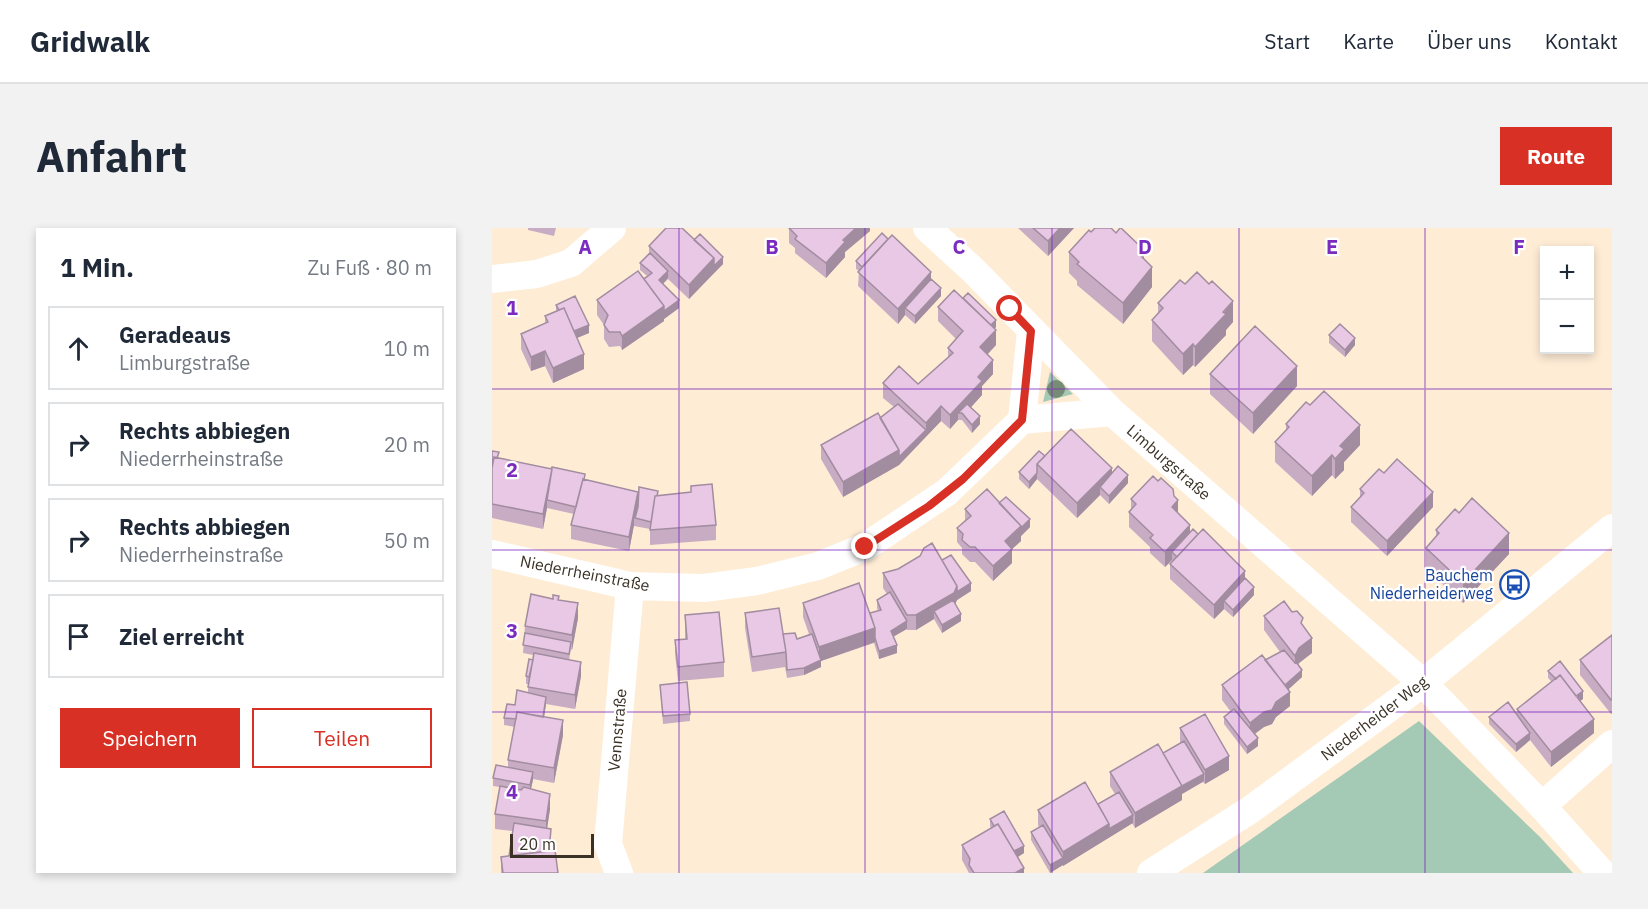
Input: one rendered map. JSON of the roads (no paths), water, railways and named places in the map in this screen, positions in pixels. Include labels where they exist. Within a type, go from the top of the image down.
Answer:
[{"type":"street","points":[[492,279],[537,274],[571,263],[612,228]]},
{"type":"street","name":"Limburgstraße","points":[[927,228],[974,271],[1112,412],[1423,683],[1542,806],[1602,873]]},
{"type":"street","points":[[1031,331],[1022,420],[1112,412]]},
{"type":"street","name":"Niederrheinstraße","points":[[492,554],[630,586],[704,588],[758,581],[818,566],[865,547],[938,499],[963,479],[1022,420]]},
{"type":"street","name":"Niederheider Weg","points":[[1151,873],[1250,810],[1423,683],[1612,528]]},
{"type":"street","name":"Vennstraße","points":[[619,873],[608,844],[630,586]]},
{"type":"street","points":[[1542,806],[1612,744]]},
{"type":"place","name":"Bauchem Niederheiderweg","points":[[1514,584]]}]
